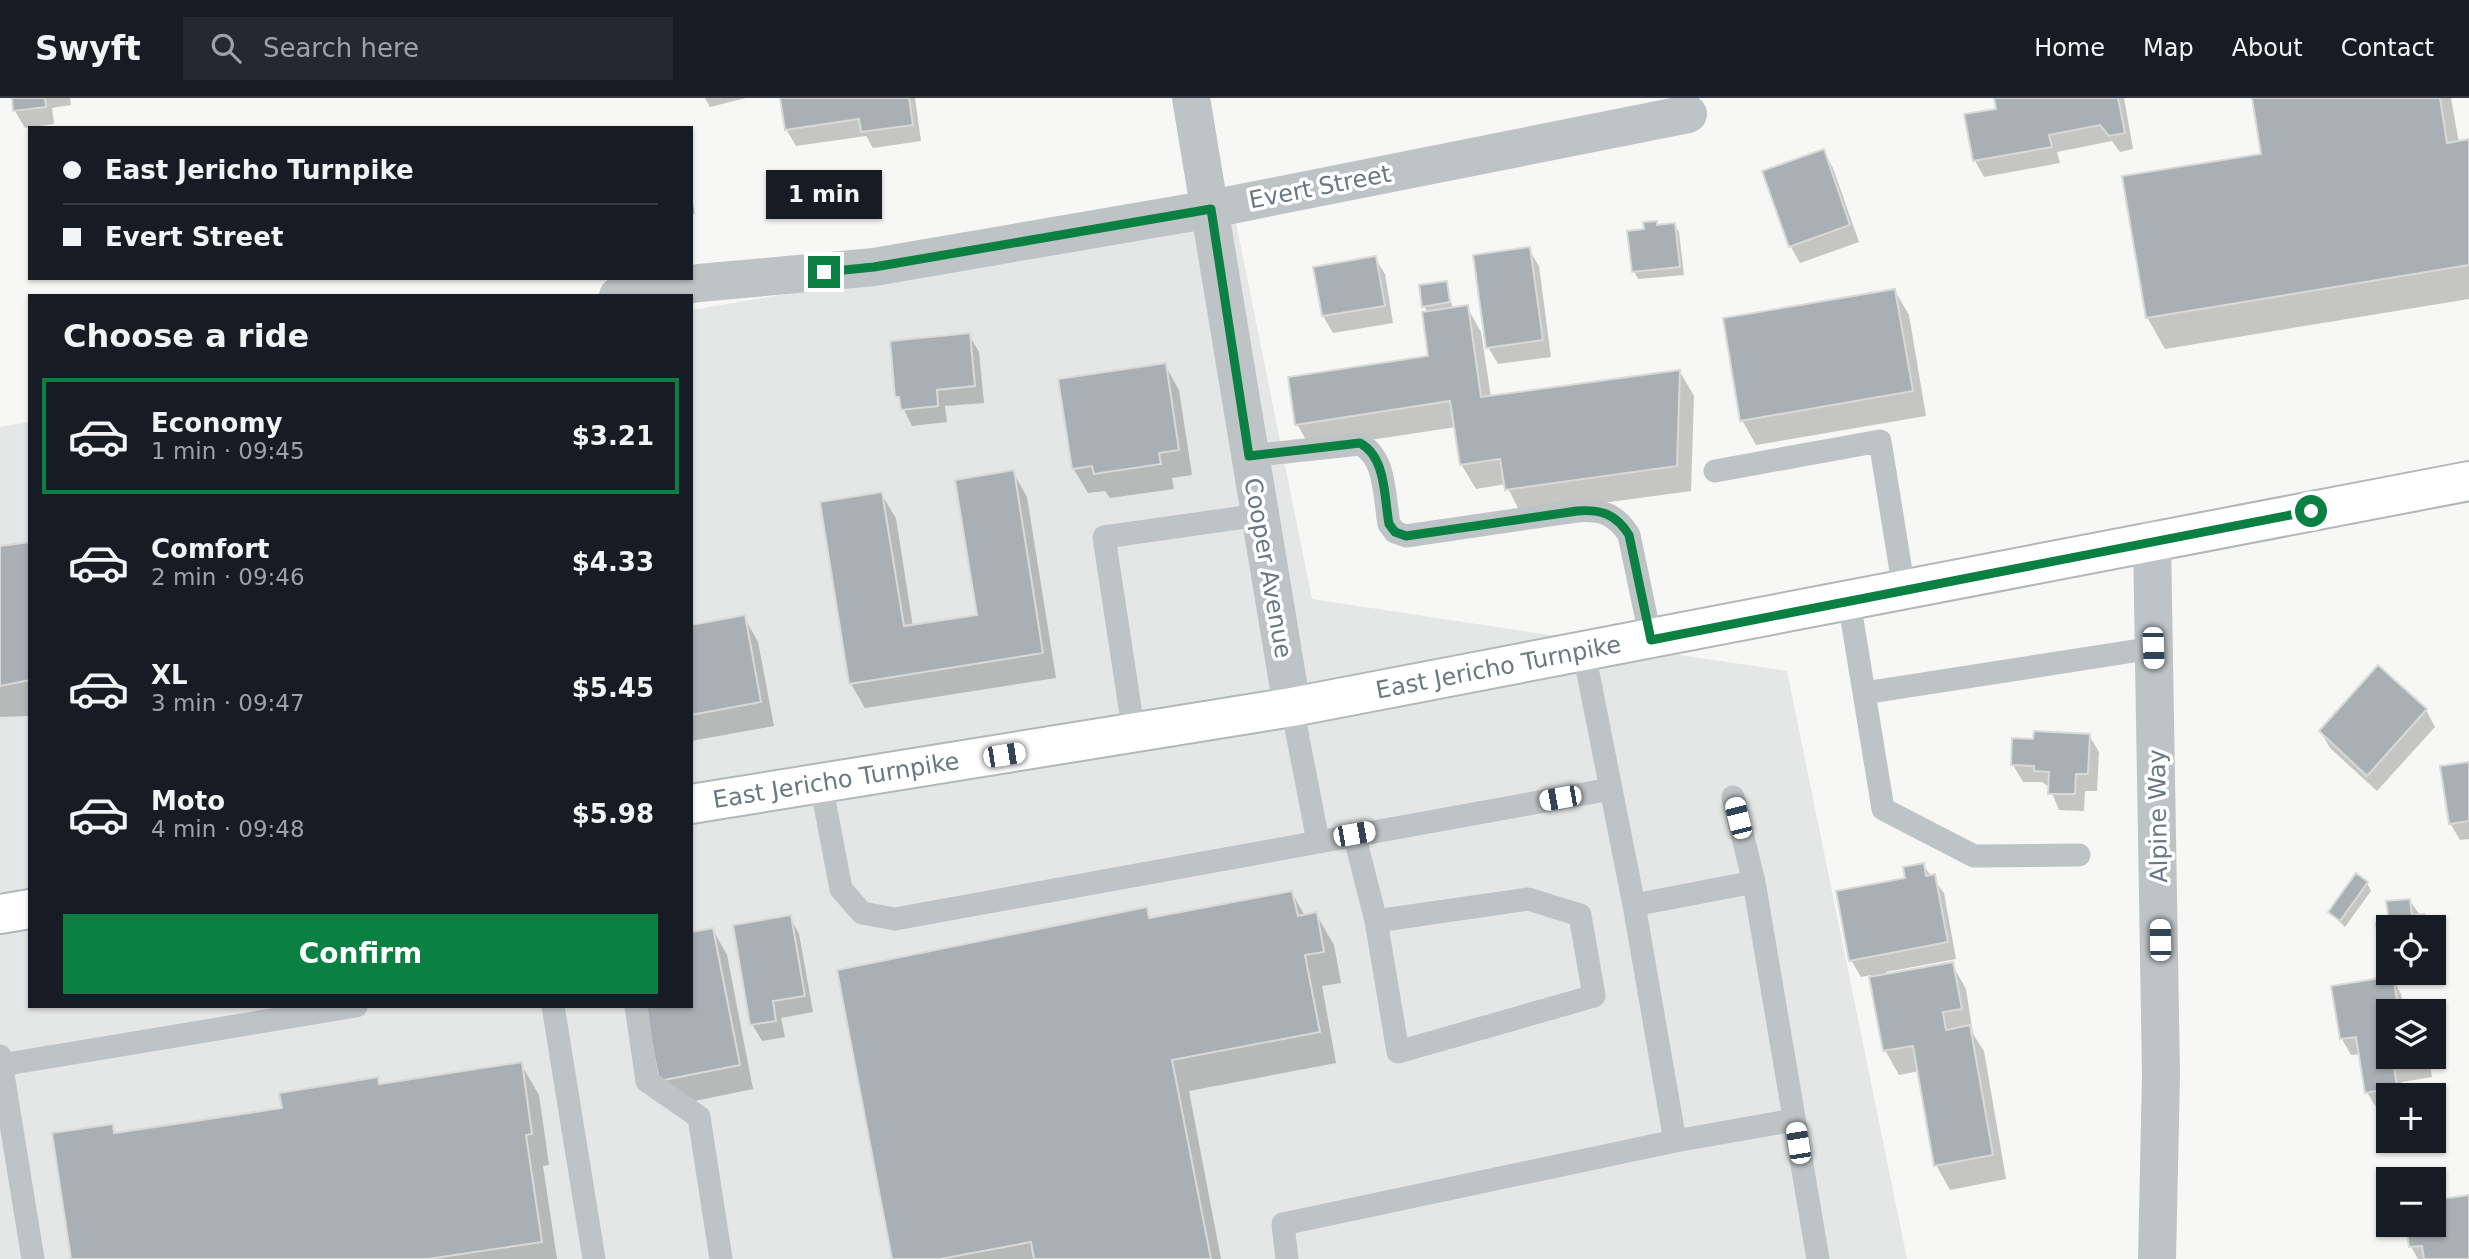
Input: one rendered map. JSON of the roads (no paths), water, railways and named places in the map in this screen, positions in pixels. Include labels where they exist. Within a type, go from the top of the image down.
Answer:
[{"type":"main road","name":"East Jericho Turnpike","points":[[693,804],[1292,707],[2469,481]]},
{"type":"main road","points":[[0,914],[28,909]]},
{"type":"street","name":"Cooper Avenue","points":[[1191,98],[1292,707]]},
{"type":"street","name":"Evert Street","points":[[630,294],[699,283],[874,267],[1211,209],[1688,114]]},
{"type":"street","name":"Alpine Way","points":[[2152,540],[2161,1074],[2157,1259]]},
{"type":"lane","points":[[1715,471],[1880,442],[1904,590]]},
{"type":"lane","points":[[1249,456],[1360,443],[1372,450],[1378,460],[1389,524],[1395,532],[1406,536],[1577,511],[1609,513],[1622,524],[1629,535],[1651,640]]},
{"type":"lane","points":[[1134,734],[1104,537],[1259,515]]},
{"type":"lane","points":[[1849,601],[1883,809],[1974,856],[2080,855]]},
{"type":"lane","points":[[1864,694],[2153,648]]},
{"type":"lane","points":[[1584,653],[1634,905],[1675,1141]]},
{"type":"lane","points":[[1292,707],[1318,841]]},
{"type":"lane","points":[[821,784],[841,889],[862,913],[895,919],[1611,789]]},
{"type":"lane","points":[[1733,797],[1754,882],[1818,1259]]},
{"type":"lane","points":[[1354,834],[1376,921],[1398,1052],[1594,996],[1580,915],[1528,898],[1376,921]]},
{"type":"lane","points":[[1634,905],[1754,882]]},
{"type":"lane","points":[[33,1259],[1,1060],[343,1008]]},
{"type":"lane","points":[[553,1008],[594,1259]]},
{"type":"lane","points":[[636,1008],[647,1082],[699,1117],[721,1259]]},
{"type":"lane","points":[[1287,1259],[1283,1224],[1675,1141],[1794,1120]]}]
